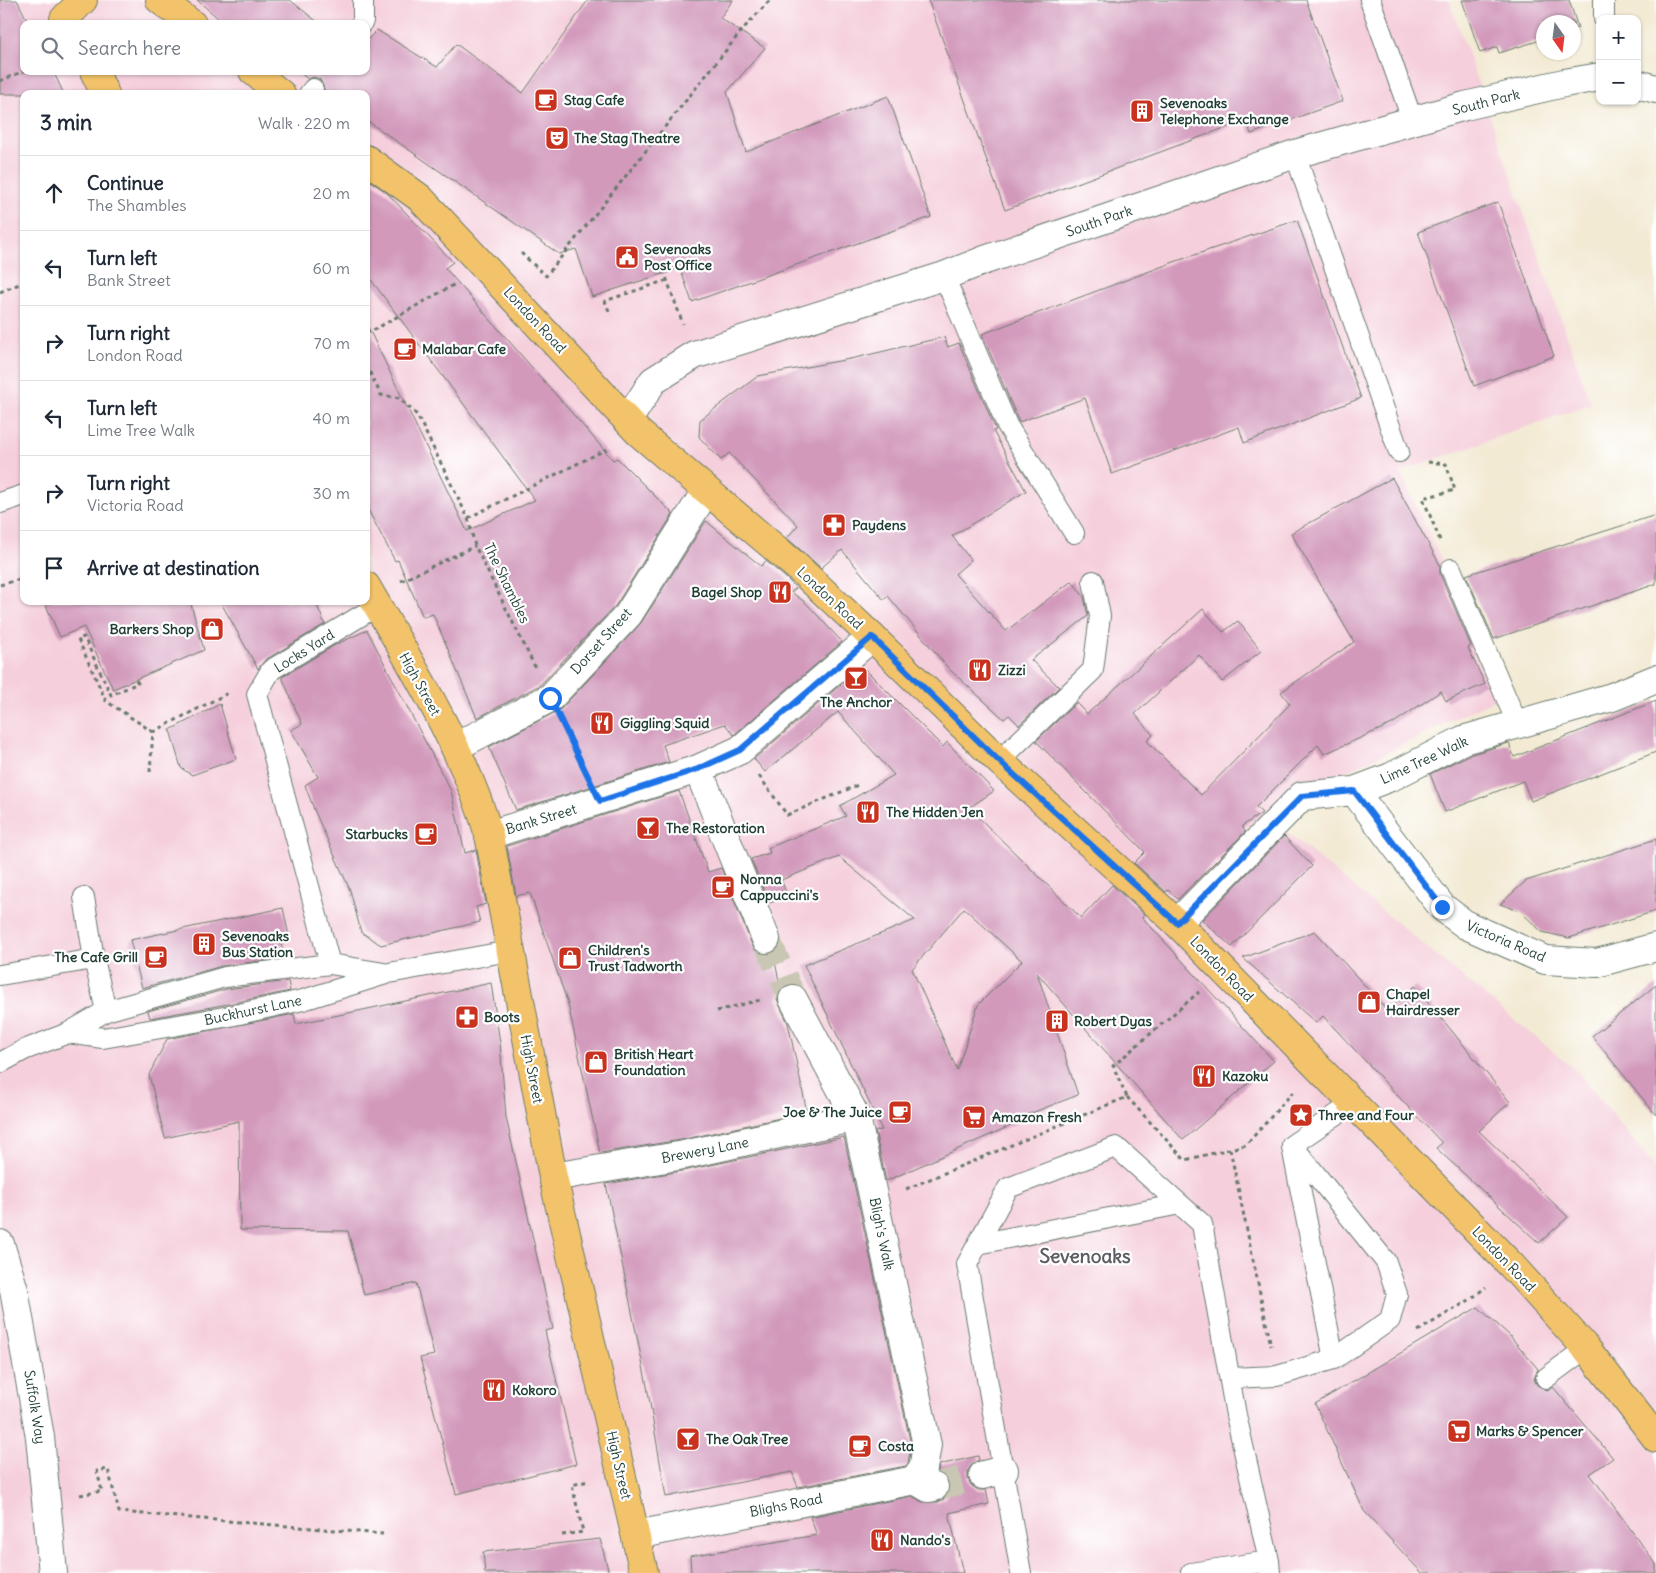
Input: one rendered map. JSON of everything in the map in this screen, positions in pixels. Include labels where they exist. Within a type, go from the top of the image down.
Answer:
[{"type":"main road","points":[[62,14],[83,0]]},
{"type":"main road","points":[[160,0],[187,20]]},
{"type":"main road","points":[[96,75],[103,90]]},
{"type":"main road","points":[[258,75],[276,90]]},
{"type":"main road","name":"London Road","points":[[370,162],[420,198],[633,426],[706,491],[796,566],[999,761],[1177,923],[1512,1266],[1586,1348],[1656,1438]]},
{"type":"main road","name":"High Street","points":[[372,596],[455,747],[477,794],[489,835],[509,951],[553,1177],[644,1573]]},
{"type":"street","name":"South Park","points":[[633,426],[653,381],[694,356],[944,276],[1295,154],[1483,102],[1564,83],[1596,78]]},
{"type":"street","points":[[1641,85],[1656,88]]},
{"type":"street","name":"Dorset Street","points":[[455,747],[550,698],[628,615],[706,491]]},
{"type":"street","name":"Bank Street","points":[[489,835],[698,769],[740,750],[872,637]]},
{"type":"street","name":"Lime Tree Walk","points":[[1177,923],[1302,796],[1354,791],[1392,777],[1463,740],[1612,697],[1656,679]]},
{"type":"street","points":[[698,769],[766,939]]},
{"type":"street","name":"Victoria Road","points":[[1354,791],[1442,907],[1466,925],[1545,960],[1597,963],[1654,950]]},
{"type":"street","name":"Bligh's Walk","points":[[793,999],[856,1118],[927,1446],[923,1470],[924,1483]]},
{"type":"street","name":"Brewery Lane","points":[[553,1177],[684,1155],[856,1118]]},
{"type":"street","name":"Suffolk Way","points":[[0,1244],[14,1290],[40,1437],[53,1573]]},
{"type":"street","name":"Blighs Road","points":[[636,1535],[924,1483]]},
{"type":"lane","points":[[363,0],[363,20]]},
{"type":"lane","points":[[1370,0],[1413,122]]},
{"type":"lane","points":[[1604,0],[1604,15]]},
{"type":"lane","points":[[1295,154],[1399,452]]},
{"type":"lane","points":[[944,276],[1007,425],[1074,533]]},
{"type":"lane","points":[[0,503],[20,496]]},
{"type":"lane","points":[[1451,569],[1518,723]]},
{"type":"lane","points":[[999,761],[1093,670],[1100,616],[1093,581]]},
{"type":"lane","name":"Locks Yard","points":[[330,964],[257,694],[270,670],[360,605]]},
{"type":"lane","points":[[84,897],[94,960],[106,1011]]},
{"type":"lane","name":"Buckhurst Lane","points":[[0,1063],[24,1050],[68,1033],[103,1038],[230,1016],[303,1000],[389,973],[509,951]]},
{"type":"lane","points":[[0,975],[94,960]]},
{"type":"lane","points":[[68,1033],[106,1011],[225,977],[330,964],[389,973]]},
{"type":"lane","points":[[1292,1145],[1352,1104]]},
{"type":"lane","points":[[1292,1145],[1334,1359]]},
{"type":"lane","points":[[1230,1378],[1277,1376],[1334,1359],[1390,1320],[1397,1294],[1386,1262],[1292,1145]]},
{"type":"lane","points":[[1021,1573],[993,1472],[967,1264],[1008,1188],[1116,1147],[1202,1224],[1230,1378],[1269,1567],[1191,1573]]},
{"type":"lane","points":[[978,1244],[1180,1204]]},
{"type":"lane","points":[[1546,1378],[1586,1348]]},
{"type":"path","points":[[370,332],[486,267],[515,247],[546,276],[731,44],[770,0]]},
{"type":"path","points":[[0,81],[20,72]]},
{"type":"path","points":[[657,271],[663,269],[694,356]]},
{"type":"path","points":[[609,311],[605,301],[667,280]]},
{"type":"path","points":[[0,292],[20,284]]},
{"type":"path","name":"The Shambles","points":[[370,373],[381,395],[399,398],[417,415],[468,518],[475,546],[600,801]]},
{"type":"path","points":[[468,518],[633,426]]},
{"type":"path","points":[[372,596],[475,546]]},
{"type":"path","points":[[0,585],[20,579]]},
{"type":"path","points":[[136,680],[138,683],[110,694],[84,637],[78,640],[106,702],[153,732]]},
{"type":"path","points":[[153,732],[270,670]]},
{"type":"path","points":[[150,772],[153,732]]},
{"type":"path","points":[[740,750],[787,815],[858,784]]},
{"type":"path","points":[[1224,971],[1113,1066],[1127,1097],[1185,1160],[1246,1145],[1293,1092]]},
{"type":"path","points":[[717,1011],[764,999]]},
{"type":"path","points":[[875,1202],[1127,1097]]},
{"type":"path","points":[[1230,1149],[1277,1376]]},
{"type":"path","points":[[47,1502],[102,1490],[97,1471],[108,1469],[119,1512],[383,1534]]},
{"type":"path","points":[[562,1535],[583,1532],[572,1485],[621,1474]]},
{"type":"shaded area","points":[[0,0],[1449,0],[1591,404],[1400,472],[1505,694],[1310,790],[1277,824],[1578,1072],[1656,1169],[1656,1573],[0,1573]]},
{"type":"building","points":[[0,0],[17,0],[27,20],[20,20],[20,75],[55,75],[62,90],[20,90],[20,94],[0,94]]},
{"type":"building","points":[[197,0],[290,0],[315,20],[220,20]]},
{"type":"building","points":[[588,0],[733,0],[720,18],[765,48],[727,92],[746,152],[888,96],[931,217],[692,302],[680,268],[592,297],[576,249],[559,254],[370,123],[370,90],[325,90],[320,79],[314,77],[308,79],[302,75],[370,75],[370,37],[377,30],[437,67],[456,44],[523,93]]},
{"type":"building","name":"Sevenoaks Telephone Exchange","points":[[928,0],[1306,0],[1343,101],[1251,134],[1246,120],[1005,210]]},
{"type":"building","points":[[1462,0],[1569,0],[1574,15],[1536,15],[1536,41],[1499,53],[1497,47],[1480,53]]},
{"type":"building","points":[[370,181],[386,192],[453,262],[445,268],[613,460],[617,458],[673,514],[616,605],[540,685],[477,718],[433,614],[423,617],[398,560],[395,561],[370,514],[370,331],[467,531],[535,500],[370,278]]},
{"type":"building","points":[[1498,202],[1554,356],[1474,386],[1418,232]]},
{"type":"building","points":[[1297,220],[1361,398],[1244,443],[1239,427],[1112,474],[1085,398],[1019,422],[982,334],[1174,262]]},
{"type":"building","points":[[944,337],[948,347],[959,343],[996,430],[993,431],[1026,491],[952,536],[971,560],[955,574],[1006,631],[1072,581],[1084,597],[1088,616],[1031,660],[1059,687],[1019,725],[1009,715],[1004,719],[949,669],[888,596],[884,600],[842,550],[821,568],[787,538],[798,525],[729,453],[721,460],[699,437],[700,420],[758,376],[855,358]]},
{"type":"building","points":[[1392,478],[1440,565],[1440,574],[1471,646],[1468,648],[1485,684],[1446,701],[1441,691],[1392,724],[1324,754],[1318,745],[1256,807],[1262,813],[1242,826],[1245,832],[1178,899],[1168,890],[1166,892],[1134,863],[1145,852],[1036,741],[1076,703],[1087,714],[1203,609],[1223,632],[1238,621],[1261,651],[1222,682],[1199,655],[1135,714],[1153,735],[1147,741],[1201,795],[1290,704],[1281,692],[1354,642],[1291,533]]},
{"type":"building","points":[[1656,515],[1656,584],[1494,639],[1466,575]]},
{"type":"building","points":[[706,521],[761,566],[766,561],[786,578],[796,588],[791,592],[806,603],[842,642],[734,735],[725,724],[663,745],[669,762],[516,810],[489,747],[561,709],[641,623]]},
{"type":"building","points":[[46,605],[191,605],[204,650],[113,689],[84,627],[60,637]]},
{"type":"building","points":[[222,605],[317,605],[325,624],[265,660],[258,669]]},
{"type":"building","points":[[367,630],[451,791],[465,853],[476,850],[486,904],[476,907],[480,922],[381,945],[361,932],[350,890],[305,785],[318,777],[291,730],[302,724],[282,677],[335,645]]},
{"type":"building","points":[[862,666],[943,747],[947,742],[994,791],[969,808],[1081,918],[1112,885],[1144,914],[1142,917],[1274,1061],[1183,1140],[1037,973],[1078,1095],[1016,1119],[1017,1123],[886,1181],[875,1131],[882,1130],[804,965],[915,920],[839,857],[781,880],[788,897],[769,903],[751,859],[770,853],[768,848],[846,816],[840,806],[894,775],[838,712],[765,772],[754,759]],"holes":[[[964,908],[1022,961],[978,1005],[957,1070],[912,969]]]},
{"type":"building","points":[[1656,701],[1656,752],[1531,801],[1523,781],[1445,812],[1430,774],[1469,755],[1509,743],[1514,757]]},
{"type":"building","points":[[220,704],[236,759],[192,775],[181,768],[170,730]]},
{"type":"building","points":[[679,791],[708,872],[721,868],[752,945],[756,951],[763,954],[773,953],[781,990],[777,999],[788,1023],[807,1112],[681,1140],[600,1153],[568,1004],[530,893],[516,896],[507,846]]},
{"type":"building","points":[[1284,836],[1312,866],[1232,947],[1202,920]]},
{"type":"building","points":[[1656,839],[1656,911],[1569,938],[1542,932],[1520,911],[1500,904],[1526,881]]},
{"type":"building","name":"Sevenoaks Bus Station","points":[[283,908],[290,941],[281,943],[284,958],[222,966],[142,988],[130,940]]},
{"type":"building","points":[[1315,931],[1388,1011],[1415,986],[1510,1102],[1479,1131],[1568,1217],[1539,1243],[1436,1148],[1442,1143],[1323,1016],[1316,1023],[1243,958]]},
{"type":"building","points":[[288,981],[290,991],[150,1018],[148,1011],[227,989]]},
{"type":"building","points":[[491,983],[500,1043],[506,1117],[553,1329],[545,1331],[576,1464],[456,1494],[420,1358],[434,1355],[416,1283],[364,1295],[348,1231],[240,1230],[239,1121],[165,1138],[149,1075],[167,1039],[294,1014],[296,1024]]},
{"type":"building","points":[[1656,985],[1656,1115],[1592,1036]]},
{"type":"building","points":[[844,1137],[911,1445],[908,1463],[906,1466],[798,1487],[792,1472],[666,1497],[647,1386],[606,1184],[687,1170]]},
{"type":"building","name":"Marks & Spencer","points":[[1478,1307],[1509,1335],[1538,1369],[1534,1379],[1537,1385],[1547,1390],[1553,1387],[1613,1458],[1590,1474],[1656,1564],[1656,1573],[1422,1573],[1364,1511],[1315,1404]]},
{"type":"building","points":[[978,1456],[979,1460],[973,1463],[968,1470],[968,1479],[971,1485],[978,1490],[986,1490],[989,1504],[949,1513],[963,1573],[691,1573],[690,1556],[817,1535],[810,1517],[912,1496],[922,1502],[938,1502],[944,1499],[949,1492],[949,1484],[945,1476],[938,1472],[939,1465]]},
{"type":"building","points":[[600,1539],[609,1573],[485,1573],[483,1552]]},
{"type":"tunnel","points":[[766,939],[793,999]]},
{"type":"tunnel","points":[[934,1487],[983,1475]]},
{"type":"place","name":"Stag Cafe","points":[[546,100]]},
{"type":"place","name":"Sevenoaks Telephone Exchange","points":[[1142,111]]},
{"type":"place","name":"The Stag Theatre","points":[[557,138]]},
{"type":"place","name":"Sevenoaks Post Office","points":[[627,257]]},
{"type":"place","name":"Malabar Cafe","points":[[405,349]]},
{"type":"place","name":"Paydens","points":[[834,525]]},
{"type":"place","name":"Bagel Shop","points":[[780,592]]},
{"type":"place","name":"Barkers Shop","points":[[212,629]]},
{"type":"place","name":"Zizzi","points":[[980,670]]},
{"type":"place","name":"The Anchor","points":[[856,678]]},
{"type":"place","name":"Giggling Squid","points":[[602,723]]},
{"type":"place","name":"The Hidden Jen","points":[[868,812]]},
{"type":"place","name":"The Restoration","points":[[648,828]]},
{"type":"place","name":"Starbucks","points":[[426,834]]},
{"type":"place","name":"Nonna Cappuccini's","points":[[723,887]]},
{"type":"place","name":"Sevenoaks Bus Station","points":[[204,944]]},
{"type":"place","name":"The Cafe Grill","points":[[156,957]]},
{"type":"place","name":"Children's Trust Tadworth","points":[[570,958]]},
{"type":"place","name":"Chapel Hairdresser","points":[[1369,1002]]},
{"type":"place","name":"Boots","points":[[467,1017]]},
{"type":"place","name":"Robert Dyas","points":[[1057,1021]]},
{"type":"place","name":"British Heart Foundation","points":[[596,1062]]},
{"type":"place","name":"Kazoku","points":[[1204,1076]]},
{"type":"place","name":"Joe & The Juice","points":[[900,1112]]},
{"type":"place","name":"Three and Four","points":[[1301,1115]]},
{"type":"place","name":"Amazon Fresh","points":[[974,1117]]},
{"type":"place","name":"Kokoro","points":[[494,1390]]},
{"type":"place","name":"Marks & Spencer","points":[[1459,1431]]},
{"type":"place","name":"The Oak Tree","points":[[688,1439]]},
{"type":"place","name":"Costa","points":[[860,1446]]},
{"type":"place","name":"Nando's","points":[[882,1540]]},
{"type":"district","name":"Sevenoaks","points":[[1085,1256]]},
{"type":"route","points":[[550,698],[600,801],[698,769],[740,750],[803,694],[872,637],[999,761],[1177,923],[1302,796],[1354,791],[1442,907]]}]
